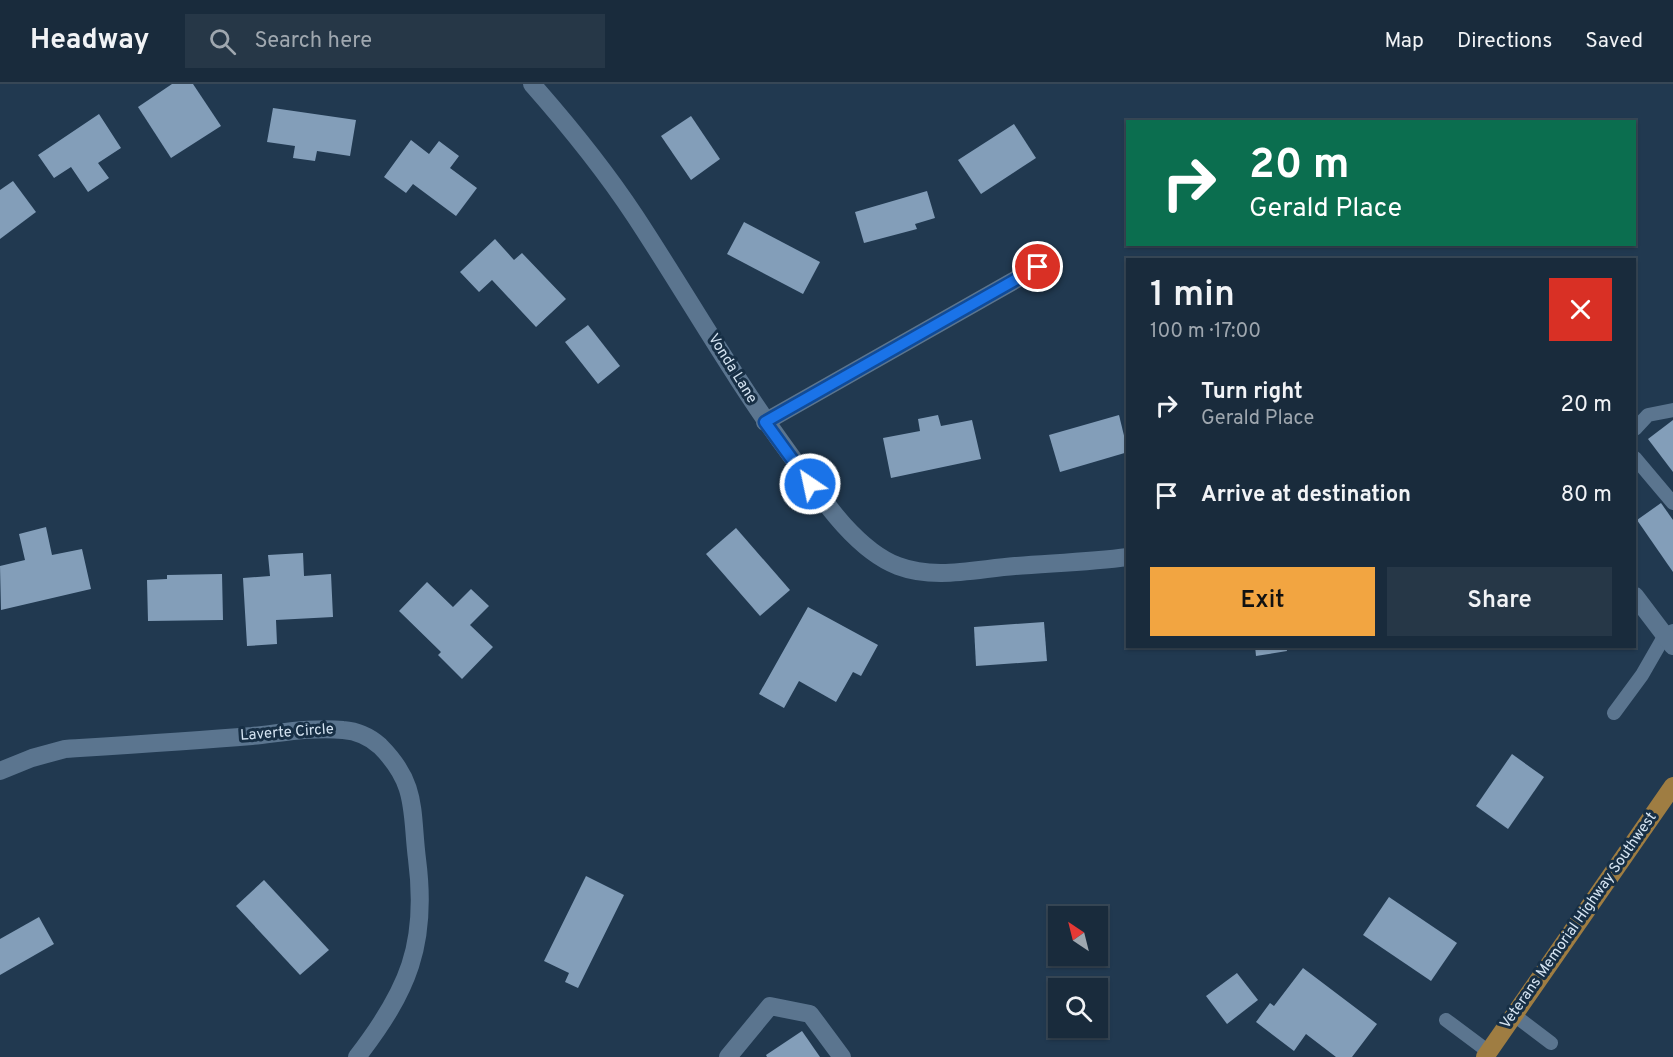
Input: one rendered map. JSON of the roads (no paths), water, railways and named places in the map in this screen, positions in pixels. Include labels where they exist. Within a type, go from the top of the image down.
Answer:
[{"type":"main road","name":"Veterans Memorial Highway Southwest","points":[[1487,1054],[1673,786]]},
{"type":"street","name":"Vonda Lane","points":[[532,84],[576,133],[634,215],[765,422],[810,484],[845,526],[877,555],[897,566],[920,572],[955,572],[1126,557]]},
{"type":"street","points":[[765,422],[1038,267]]},
{"type":"street","points":[[1636,597],[1670,638]]},
{"type":"street","name":"Laverte Circle","points":[[0,771],[32,758],[65,749],[288,732],[343,730],[363,735],[379,746],[404,776],[413,802],[421,913],[413,958],[400,992],[381,1025],[357,1057]]},
{"type":"street","points":[[728,1057],[770,1006],[810,1014],[842,1057]]},
{"type":"lane","points":[[1636,428],[1648,416],[1673,410]]},
{"type":"lane","points":[[1636,459],[1673,503]]},
{"type":"lane","points":[[1614,713],[1670,638]]},
{"type":"lane","points":[[1514,1015],[1551,1042]]},
{"type":"lane","points":[[1446,1020],[1487,1054]]}]
